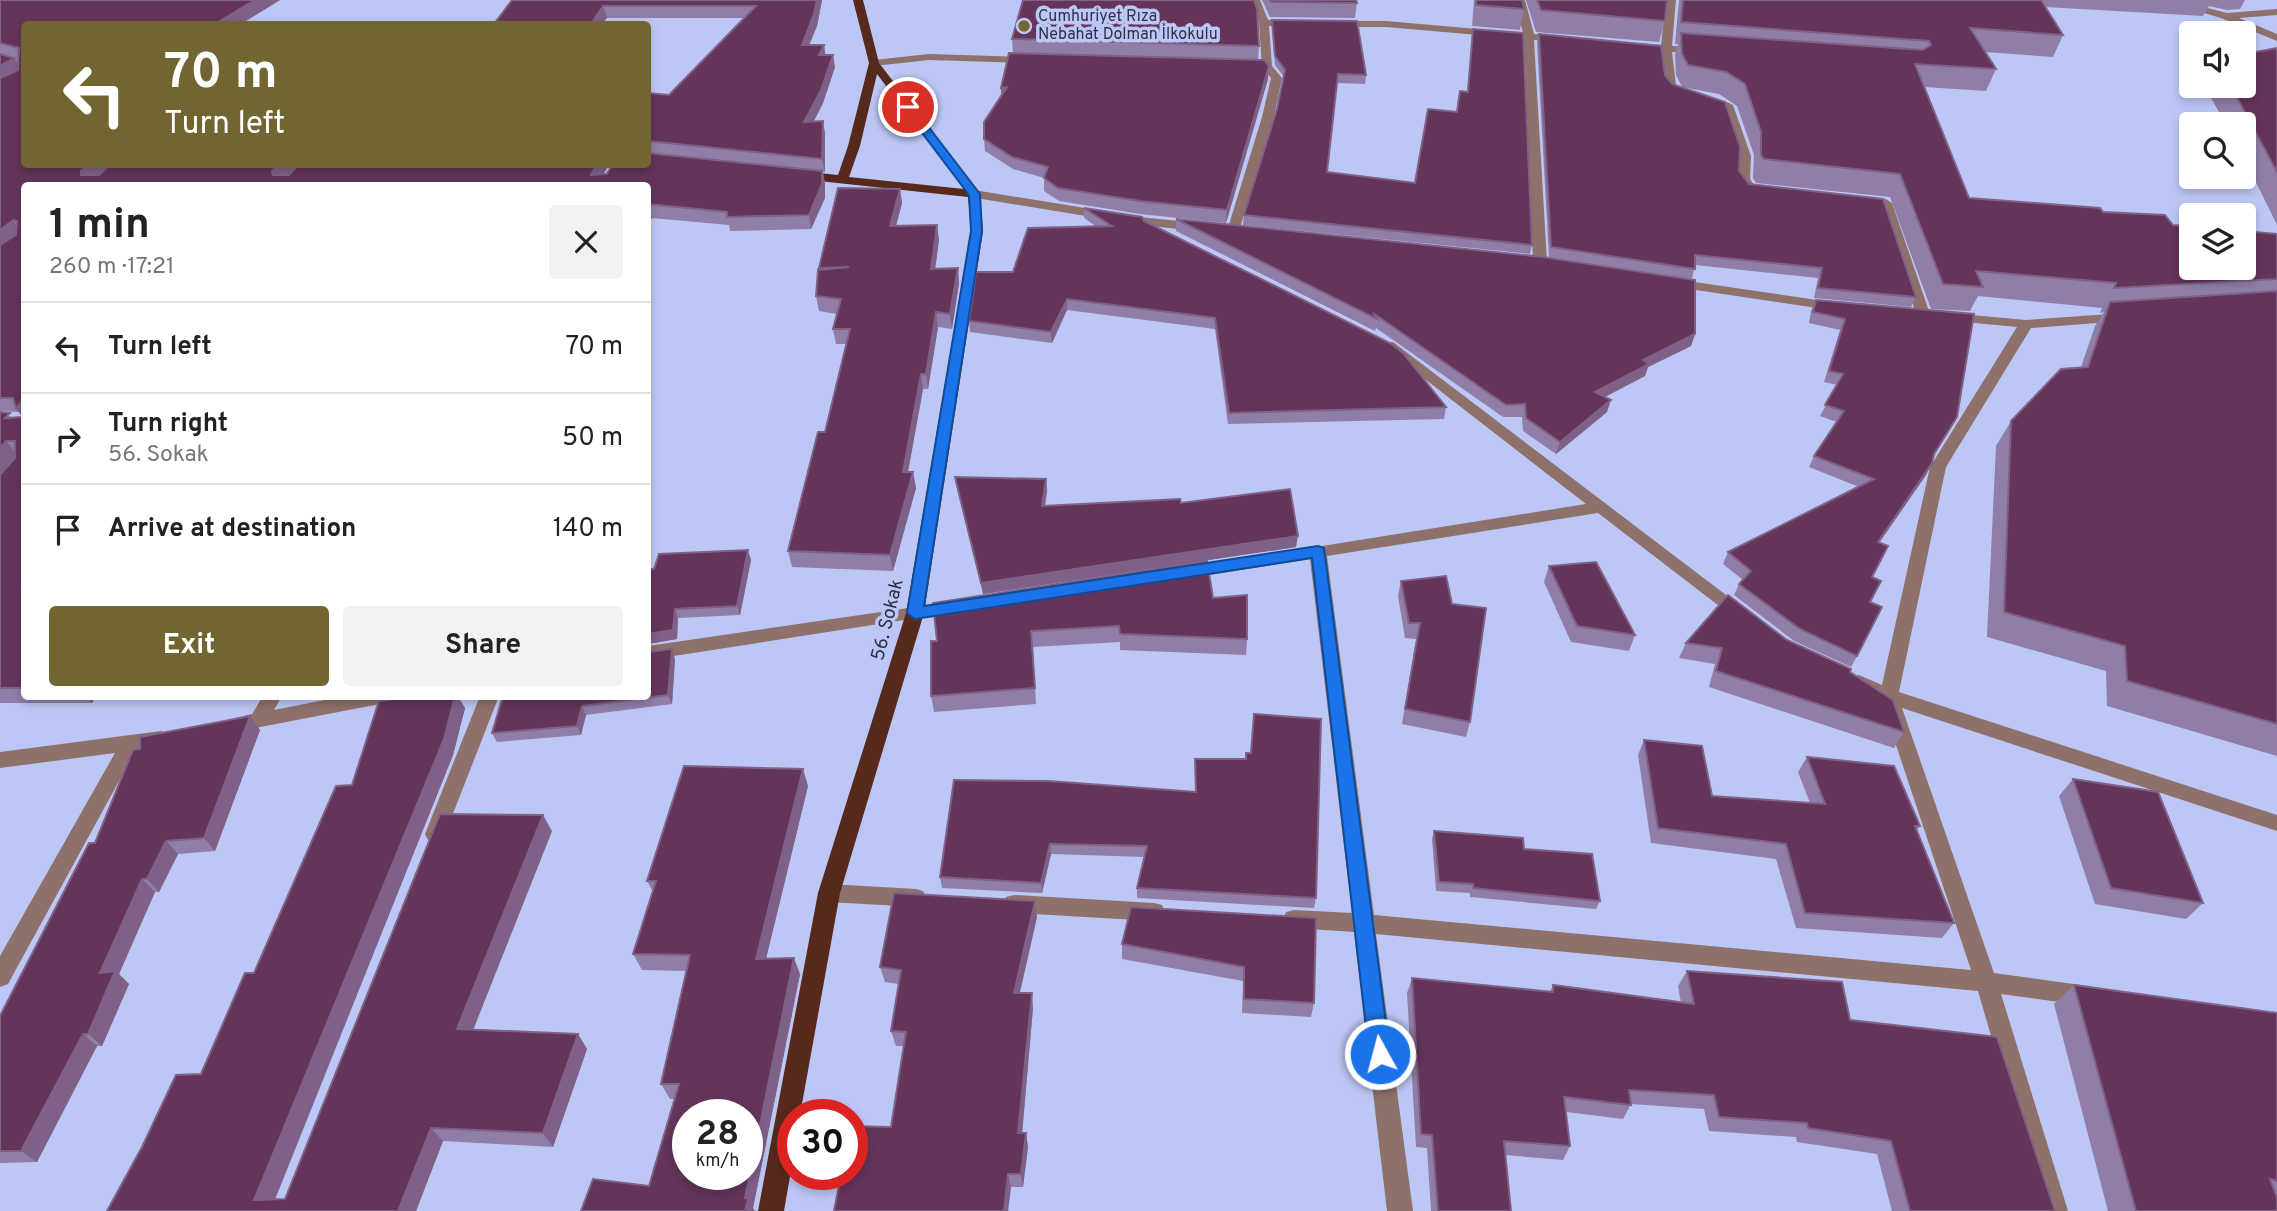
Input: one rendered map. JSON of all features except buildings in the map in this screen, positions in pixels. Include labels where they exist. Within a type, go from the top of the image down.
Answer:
[{"type":"main road","points":[[858,0],[874,63],[974,194]]},
{"type":"main road","points":[[0,59],[21,64]]},
{"type":"main road","points":[[842,180],[854,146],[874,63]]},
{"type":"main road","points":[[786,174],[974,194]]},
{"type":"main road","name":"56. Sokak","points":[[771,1211],[829,893],[915,613],[976,231],[974,194]]},
{"type":"street","points":[[974,194],[1140,221],[1227,230],[1268,117],[1277,78],[1268,67],[1264,23],[1255,0]]},
{"type":"street","points":[[1520,0],[1530,36],[1540,263]]},
{"type":"street","points":[[1671,0],[1665,68],[1668,84],[1675,91],[1713,97],[1729,107],[1745,156],[1744,179],[1750,188],[1777,191]]},
{"type":"street","points":[[2165,0],[2225,16],[2277,37]]},
{"type":"street","points":[[2225,16],[2277,12]]},
{"type":"street","points":[[1264,23],[1305,23]]},
{"type":"street","points":[[1318,23],[1386,24],[1571,40]]},
{"type":"street","points":[[1627,45],[1709,52]]},
{"type":"street","points":[[874,63],[929,57],[1037,60]]},
{"type":"street","points":[[1254,66],[1268,67]]},
{"type":"street","points":[[1845,198],[1886,203],[1917,314],[2026,324],[2136,316]]},
{"type":"street","points":[[1140,221],[1176,239]]},
{"type":"street","points":[[1655,280],[1849,308]]},
{"type":"street","points":[[2026,324],[1938,467],[1889,696],[1986,982],[2055,1211]]},
{"type":"street","points":[[1371,337],[1395,349],[1754,623]]},
{"type":"street","points":[[1168,576],[1601,508]]},
{"type":"street","points":[[1318,552],[1400,1211]]},
{"type":"street","points":[[651,653],[968,605]]},
{"type":"street","points":[[1844,674],[1889,696],[2277,823]]},
{"type":"street","points":[[258,720],[270,700]]},
{"type":"street","points":[[206,730],[364,700]]},
{"type":"street","points":[[428,851],[488,700]]},
{"type":"street","points":[[0,761],[128,745],[180,735]]},
{"type":"street","points":[[0,977],[128,745]]},
{"type":"street","points":[[829,893],[939,900]]},
{"type":"street","points":[[993,903],[1171,912]]},
{"type":"street","points":[[1267,918],[1363,923],[1986,982],[2111,999]]},
{"type":"place","name":"Cumhuriyet Rıza Nebahat Dolman İlkokulu","points":[[1024,26]]},
{"type":"route","points":[[908,107],[974,194],[976,231],[915,613],[1318,552],[1380,1054]]}]
